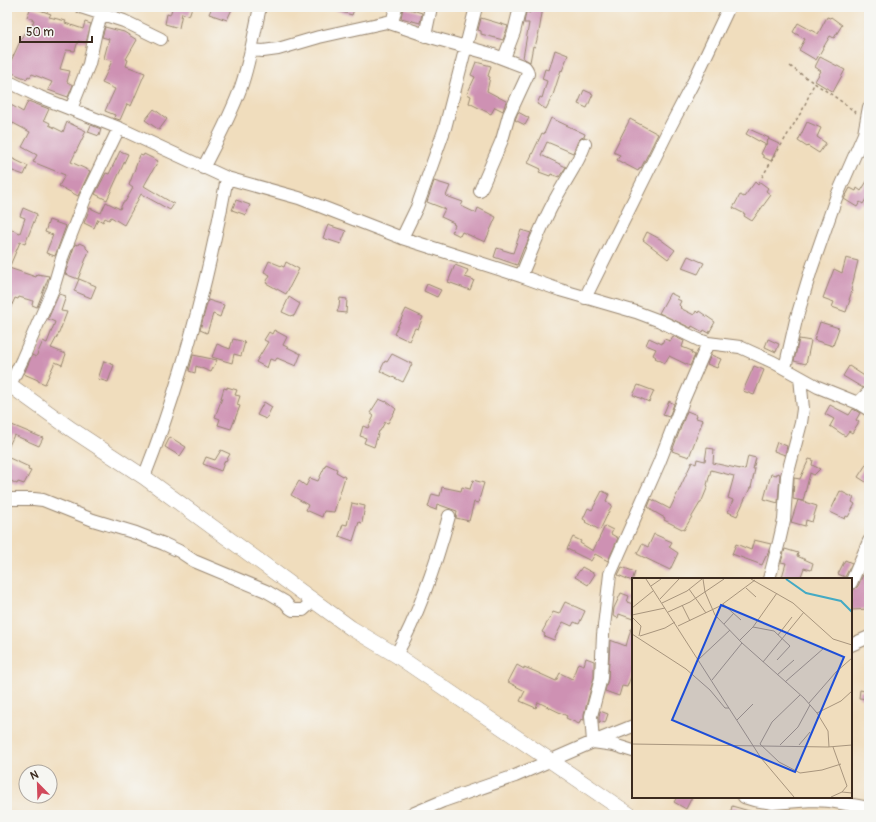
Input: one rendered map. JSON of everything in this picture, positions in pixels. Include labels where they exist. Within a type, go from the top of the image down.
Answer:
[{"type":"main road","points":[[8,384],[71,429],[144,477],[351,628],[396,655],[630,815]]},
{"type":"street","points":[[81,7],[124,21],[161,39]]},
{"type":"street","points":[[203,168],[241,88],[252,50],[260,7]]},
{"type":"street","points":[[392,23],[396,7]]},
{"type":"street","points":[[425,36],[431,7]]},
{"type":"street","points":[[402,238],[417,207],[445,128],[467,47],[476,7]]},
{"type":"street","points":[[504,58],[514,32],[520,7]]},
{"type":"street","points":[[585,298],[696,77],[728,7]]},
{"type":"street","points":[[71,109],[87,71],[96,31],[102,13]]},
{"type":"street","points":[[252,50],[274,50],[312,38],[383,22],[392,23],[425,36],[504,58],[525,67],[528,74],[509,115],[502,140],[480,191]]},
{"type":"street","points":[[7,81],[40,97],[120,128],[226,178],[299,198],[402,238],[585,298],[636,312],[708,343],[740,347],[785,368],[818,387],[858,403],[869,410]]},
{"type":"street","points":[[785,368],[796,320],[811,270],[836,198],[864,134],[869,107]]},
{"type":"street","points":[[8,384],[25,354],[53,289],[63,255],[86,196],[120,128]]},
{"type":"street","points":[[521,276],[544,222],[586,144]]},
{"type":"street","points":[[144,477],[163,428],[188,345],[218,229],[226,178]]},
{"type":"street","points":[[593,742],[591,716],[601,678],[603,635],[610,574],[659,463],[683,401],[708,343]]},
{"type":"street","points":[[769,578],[784,520],[787,476],[801,423],[803,409],[800,377]]},
{"type":"street","points":[[858,403],[869,392]]},
{"type":"street","points":[[7,499],[34,498],[42,500],[93,520],[153,539],[179,551],[201,565],[266,591],[285,602],[294,610],[299,611],[306,609],[313,601]]},
{"type":"street","points":[[396,655],[408,632],[426,589],[439,552],[449,516]]},
{"type":"street","points":[[852,581],[869,541]]},
{"type":"street","points":[[852,645],[869,637]]},
{"type":"street","points":[[410,815],[448,799],[515,776],[632,726]]},
{"type":"street","points":[[593,742],[614,745],[632,751]]},
{"type":"street","points":[[747,798],[773,803],[812,800],[830,801],[869,808]]},
{"type":"path","points":[[790,66],[814,84],[839,99],[866,122]]},
{"type":"path","points":[[762,177],[803,109],[814,84]]},
{"type":"building","points":[[31,7],[51,14],[49,17],[66,21],[65,23],[83,29],[85,22],[91,24],[86,43],[78,41],[75,51],[66,50],[60,69],[70,71],[67,82],[73,85],[68,97],[48,90],[52,82],[32,74],[30,77],[28,76],[27,79],[7,71],[7,62],[10,63],[24,33],[28,35],[34,20],[27,17]]},
{"type":"building","points":[[168,7],[192,7],[189,16],[182,13],[179,28],[165,24],[167,14],[170,15],[172,9]]},
{"type":"building","points":[[212,7],[233,7],[227,20],[209,14]]},
{"type":"building","points":[[332,7],[355,7],[352,15],[331,9]]},
{"type":"building","points":[[403,7],[422,13],[420,23],[401,18]]},
{"type":"building","points":[[531,7],[543,7],[539,32],[535,47],[533,46],[530,62],[523,58],[529,23],[524,23],[526,12],[530,13]]},
{"type":"building","points":[[827,17],[831,17],[842,25],[834,38],[830,36],[816,60],[799,50],[805,39],[793,32],[798,23],[818,34]]},
{"type":"building","points":[[481,18],[508,26],[503,40],[481,34],[481,31],[478,30]]},
{"type":"building","points":[[105,27],[124,32],[137,40],[126,59],[128,60],[126,66],[145,73],[131,106],[127,104],[120,120],[114,118],[115,115],[105,111],[115,89],[102,83],[112,61],[104,58],[109,39],[102,37]]},
{"type":"building","points":[[555,50],[568,55],[562,71],[561,70],[553,95],[546,109],[537,104],[540,97],[542,98],[547,81],[542,79],[545,69],[549,70]]},
{"type":"building","points":[[820,57],[845,70],[833,92],[815,81],[821,71],[815,67]]},
{"type":"building","points":[[476,62],[491,66],[488,76],[490,77],[487,91],[506,101],[503,111],[495,107],[491,114],[469,103],[471,96],[467,94],[475,77],[471,75]]},
{"type":"building","points":[[584,90],[593,94],[587,108],[578,104]]},
{"type":"building","points":[[28,101],[49,109],[44,120],[50,123],[49,125],[63,132],[67,122],[86,131],[71,162],[90,171],[78,196],[59,186],[65,175],[33,162],[37,155],[22,147],[30,132],[13,123],[7,134],[7,112],[11,105],[23,112]]},
{"type":"building","points":[[154,109],[167,119],[159,130],[145,120]]},
{"type":"building","points":[[518,112],[529,118],[525,125],[515,120]]},
{"type":"building","points":[[551,118],[585,134],[584,137],[578,141],[573,153],[547,142],[541,155],[566,167],[559,177],[551,174],[550,176],[539,172],[541,169],[528,163]]},
{"type":"building","points":[[630,119],[658,134],[641,168],[640,167],[638,171],[617,160],[620,155],[613,152]]},
{"type":"building","points":[[807,122],[821,128],[817,137],[826,143],[819,153],[798,141]]},
{"type":"building","points":[[91,125],[101,129],[99,136],[88,132]]},
{"type":"building","points":[[749,129],[769,138],[766,145],[746,134]]},
{"type":"building","points":[[768,139],[779,144],[771,161],[763,157],[761,154]]},
{"type":"building","points":[[120,151],[128,154],[107,200],[95,194],[106,173],[109,174]]},
{"type":"building","points":[[144,154],[158,161],[144,186],[174,204],[170,210],[141,194],[124,225],[111,217],[109,220],[105,218],[103,222],[98,219],[94,228],[84,223],[90,208],[101,213],[106,202],[120,209],[133,188],[129,185],[140,155],[143,156]]},
{"type":"building","points":[[7,156],[28,166],[24,175],[7,169]]},
{"type":"building","points":[[869,178],[869,194],[863,204],[860,202],[857,207],[844,199],[850,188],[856,191],[857,188],[861,191]]},
{"type":"building","points":[[434,181],[450,186],[446,196],[463,202],[461,206],[476,213],[478,208],[496,217],[485,242],[462,232],[460,236],[452,232],[455,225],[453,224],[454,223],[441,217],[445,209],[427,202]]},
{"type":"building","points":[[755,182],[758,185],[760,182],[768,188],[766,191],[771,195],[752,221],[744,216],[745,214],[733,208],[740,195],[744,197]]},
{"type":"building","points":[[236,200],[250,205],[246,215],[232,210]]},
{"type":"building","points":[[23,208],[37,214],[25,244],[20,242],[9,268],[36,277],[37,274],[49,276],[37,307],[32,305],[33,301],[19,297],[18,299],[15,298],[7,316],[7,228],[20,233],[25,218],[20,216]]},
{"type":"building","points":[[49,220],[66,226],[55,256],[46,253],[53,235],[45,232]]},
{"type":"building","points":[[328,225],[346,231],[341,244],[323,238]]},
{"type":"building","points":[[521,230],[531,233],[517,265],[494,257],[497,248],[513,253]]},
{"type":"building","points":[[647,232],[675,250],[668,259],[643,240]]},
{"type":"building","points":[[79,243],[86,246],[89,251],[78,279],[65,274],[75,244],[78,245]]},
{"type":"building","points":[[688,256],[704,263],[698,274],[682,268]]},
{"type":"building","points":[[846,258],[858,261],[846,312],[832,307],[834,302],[823,298],[834,269],[842,273]]},
{"type":"building","points":[[269,261],[284,267],[286,262],[299,269],[286,294],[266,283],[270,275],[264,272]]},
{"type":"building","points":[[455,265],[468,270],[465,277],[474,280],[470,290],[448,282]]},
{"type":"building","points":[[79,279],[96,286],[91,298],[74,291]]},
{"type":"building","points":[[427,284],[441,290],[437,297],[424,291]]},
{"type":"building","points":[[670,293],[678,297],[677,299],[681,301],[679,305],[681,307],[680,308],[694,315],[696,311],[698,313],[699,311],[715,322],[709,333],[704,330],[703,332],[692,326],[691,328],[659,313]]},
{"type":"building","points":[[59,294],[66,296],[61,311],[67,312],[59,333],[51,348],[66,354],[62,365],[55,362],[45,384],[24,374],[32,355],[36,357],[43,341],[47,343],[55,322],[48,319]]},
{"type":"building","points":[[289,297],[300,304],[294,316],[282,312]]},
{"type":"building","points":[[340,298],[347,299],[346,313],[337,312]]},
{"type":"building","points":[[208,300],[224,305],[220,317],[213,314],[207,333],[200,330]]},
{"type":"building","points":[[406,309],[423,317],[418,329],[415,328],[409,341],[394,334]]},
{"type":"building","points":[[820,322],[839,328],[833,346],[814,340]]},
{"type":"building","points":[[274,330],[287,337],[283,345],[301,354],[296,366],[277,358],[275,361],[270,359],[267,368],[256,362],[268,342],[264,340],[269,332],[272,334]]},
{"type":"building","points":[[673,336],[684,341],[682,347],[692,351],[691,353],[695,355],[690,366],[669,356],[665,363],[655,358],[656,357],[653,355],[656,349],[646,345],[649,338],[662,344],[664,339],[670,341]]},
{"type":"building","points":[[233,339],[245,342],[241,356],[234,354],[232,363],[212,357],[217,344],[230,349]]},
{"type":"building","points":[[768,339],[779,344],[776,352],[765,347]]},
{"type":"building","points":[[799,339],[811,341],[806,364],[794,361]]},
{"type":"building","points":[[392,354],[412,364],[403,382],[380,371],[385,361],[387,362]]},
{"type":"building","points":[[193,355],[217,360],[211,372],[196,366],[195,373],[189,371]]},
{"type":"building","points":[[711,355],[721,359],[717,368],[707,364]]},
{"type":"building","points":[[104,361],[114,365],[108,382],[98,379]]},
{"type":"building","points":[[754,366],[764,370],[754,395],[743,391]]},
{"type":"building","points":[[849,366],[869,379],[869,385],[863,388],[843,376]]},
{"type":"building","points":[[638,385],[654,391],[649,402],[633,395]]},
{"type":"building","points":[[227,387],[237,390],[235,395],[240,396],[237,405],[240,406],[231,429],[218,425],[220,419],[215,417],[224,388],[227,389]]},
{"type":"building","points":[[379,399],[386,401],[396,409],[388,423],[385,422],[379,431],[374,447],[364,443],[366,438],[360,436],[363,426],[368,428],[374,416],[370,413]]},
{"type":"building","points":[[669,401],[674,404],[669,417],[663,415]]},
{"type":"building","points":[[264,402],[272,407],[266,419],[257,415]]},
{"type":"building","points":[[830,405],[849,415],[853,409],[860,413],[856,420],[859,422],[852,433],[849,431],[845,436],[830,426],[834,419],[825,414]]},
{"type":"building","points":[[687,411],[697,415],[696,418],[703,420],[689,457],[672,451]]},
{"type":"building","points":[[7,423],[43,438],[39,446],[14,435],[7,450]]},
{"type":"building","points":[[170,437],[186,447],[180,456],[165,447]]},
{"type":"building","points":[[777,442],[787,446],[785,455],[774,451]]},
{"type":"building","points":[[707,448],[714,449],[713,463],[745,470],[748,456],[756,458],[751,488],[737,516],[728,512],[733,500],[728,498],[734,476],[711,470],[708,486],[701,503],[684,530],[664,520],[665,518],[648,507],[651,499],[670,509],[692,462],[696,464],[697,459],[705,461]]},
{"type":"building","points":[[221,450],[230,454],[226,461],[225,460],[221,471],[203,464],[206,457],[215,460]]},
{"type":"building","points":[[7,457],[29,467],[28,470],[31,471],[24,484],[18,482],[17,484],[9,480],[7,476]]},
{"type":"building","points":[[809,459],[813,460],[812,465],[820,469],[814,475],[810,473],[803,501],[793,499],[794,478],[800,479]]},
{"type":"building","points":[[869,460],[869,484],[858,477]]},
{"type":"building","points":[[326,464],[337,469],[336,472],[345,477],[334,512],[324,511],[322,517],[306,510],[308,505],[291,495],[299,481],[306,486],[310,478],[318,481]]},
{"type":"building","points":[[777,473],[780,474],[778,503],[764,499],[771,474],[777,475]]},
{"type":"building","points":[[473,480],[484,483],[478,503],[474,502],[469,521],[456,518],[457,511],[437,504],[436,510],[428,507],[432,494],[440,496],[442,487],[461,491],[462,487],[470,489]]},
{"type":"building","points":[[602,491],[609,494],[606,501],[612,505],[600,530],[585,522],[586,521],[583,519],[588,508],[592,510]]},
{"type":"building","points":[[840,491],[854,498],[852,502],[855,504],[848,517],[846,516],[845,519],[830,512]]},
{"type":"building","points":[[798,500],[817,506],[812,522],[806,520],[805,526],[791,522]]},
{"type":"building","points":[[352,503],[365,506],[362,523],[359,522],[353,541],[339,536],[343,524],[347,525]]},
{"type":"building","points":[[605,526],[613,530],[611,534],[618,538],[608,561],[595,554],[591,561],[567,549],[573,537],[581,541],[580,543],[593,551]]},
{"type":"building","points":[[654,534],[672,542],[669,547],[678,553],[670,570],[637,554],[642,544],[648,547]]},
{"type":"building","points":[[754,540],[771,544],[762,565],[732,554],[736,544],[751,550]]},
{"type":"building","points":[[785,549],[798,553],[797,556],[813,563],[811,570],[804,568],[800,578],[784,578],[782,577],[786,563],[781,562]]},
{"type":"building","points":[[845,560],[852,563],[845,577],[838,574]]},
{"type":"building","points":[[582,567],[595,574],[588,585],[575,577]]},
{"type":"building","points":[[622,567],[635,572],[632,581],[618,575]]},
{"type":"building","points":[[863,575],[869,577],[869,609],[852,610],[852,590],[858,586]]},
{"type":"building","points":[[621,593],[629,596],[627,602],[632,604],[632,619],[619,614],[618,618],[613,616],[614,608]]},
{"type":"building","points":[[565,602],[585,611],[579,624],[574,622],[572,626],[563,622],[554,640],[544,636],[545,634],[542,632],[553,612],[559,614]]},
{"type":"building","points":[[632,629],[632,674],[627,687],[622,686],[619,696],[605,691],[608,679],[610,640],[626,646]]},
{"type":"building","points":[[586,658],[594,661],[594,677],[584,714],[584,720],[581,719],[579,724],[566,718],[567,716],[538,702],[536,708],[520,701],[525,691],[508,682],[517,665],[556,681],[560,673],[572,679],[578,663],[584,665]]},
{"type":"building","points":[[860,690],[869,692],[869,699],[859,698]]},
{"type":"building","points":[[600,711],[608,714],[605,723],[600,721],[599,724],[599,717]]},
{"type":"building","points":[[676,798],[692,798],[686,809],[674,802]]},
{"type":"building","points":[[732,806],[756,813],[756,815],[730,815]]}]
